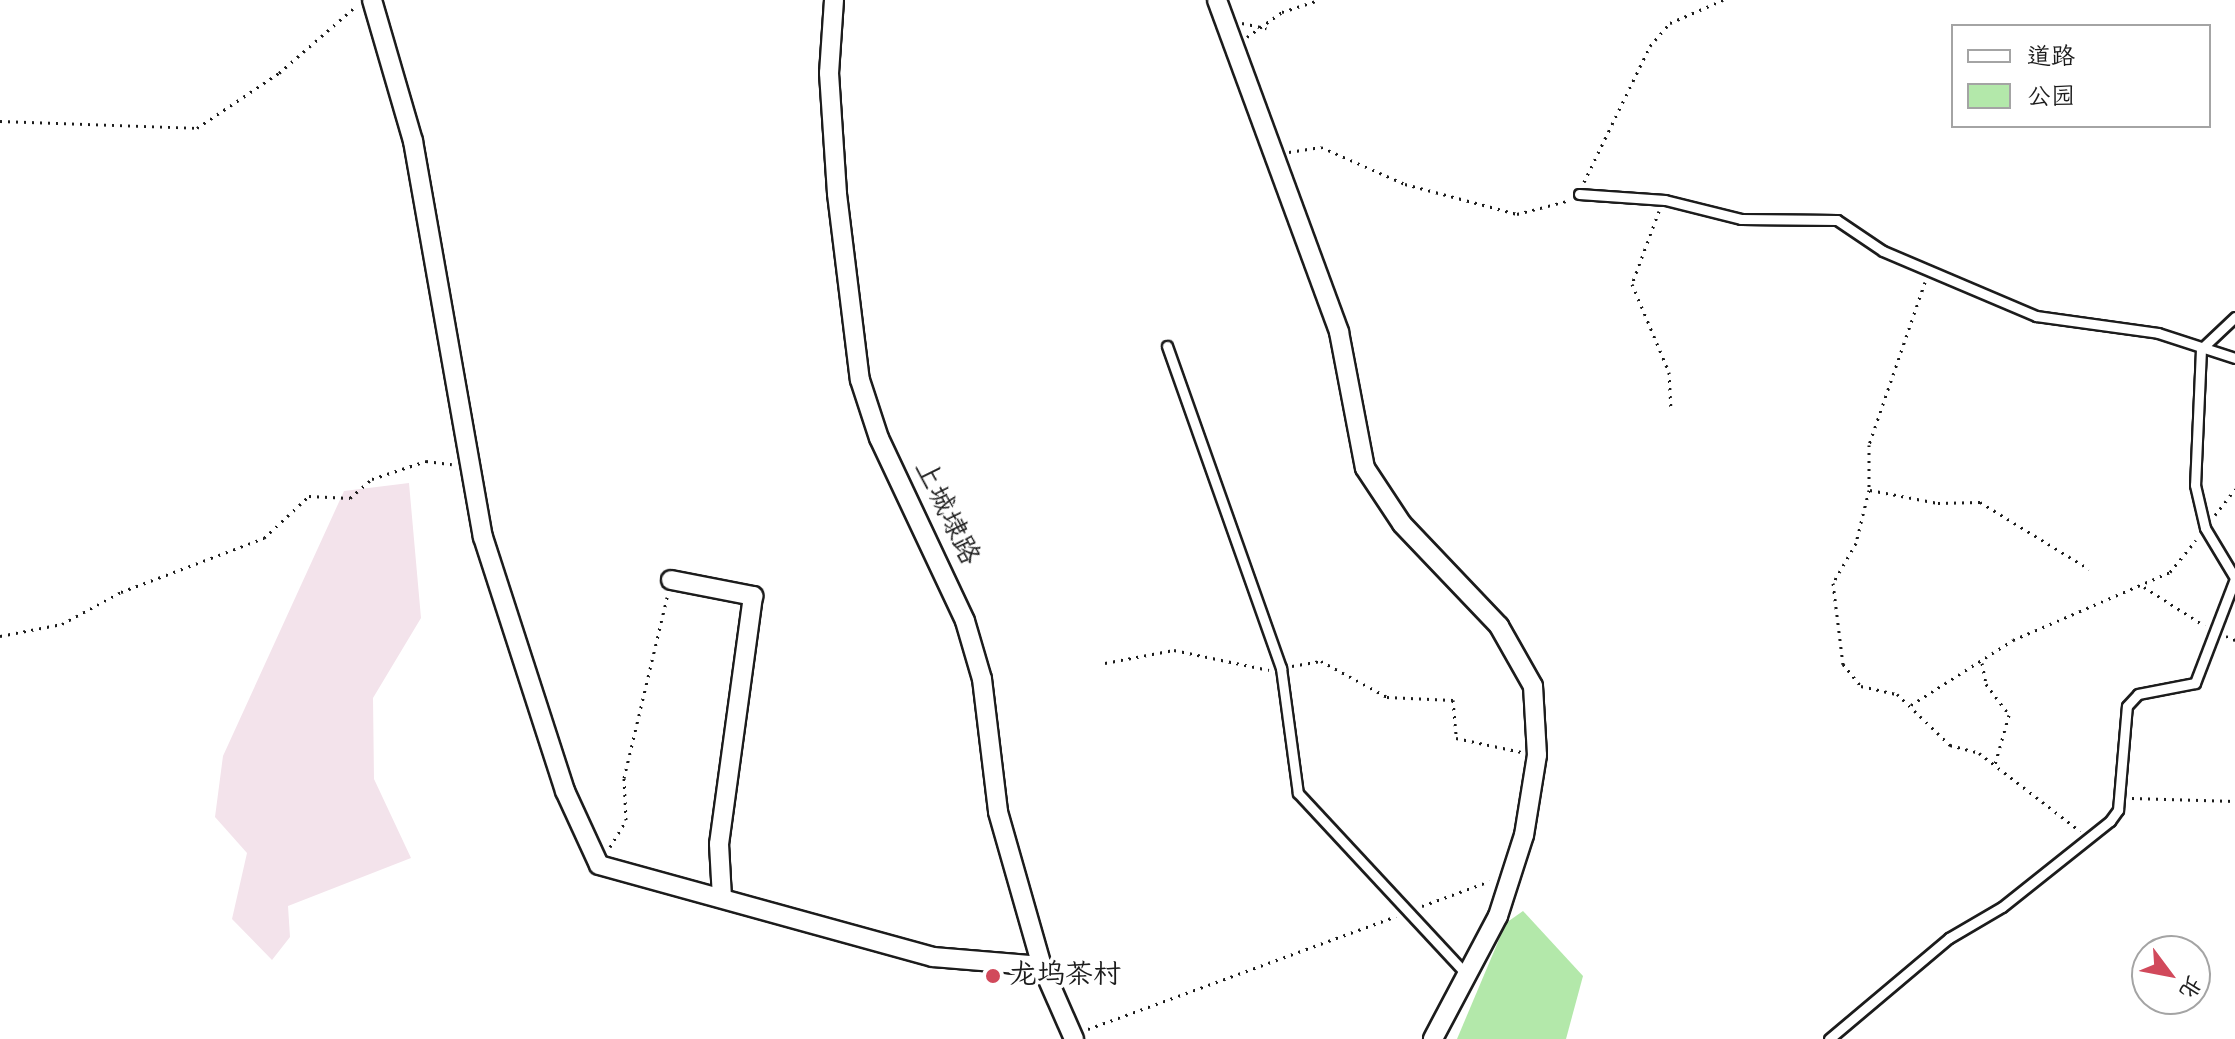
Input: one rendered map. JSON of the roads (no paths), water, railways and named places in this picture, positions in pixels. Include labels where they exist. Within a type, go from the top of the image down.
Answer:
[{"type":"street","points":[[369,0],[413,141],[469,466],[506,621],[584,842],[599,865],[933,957],[1042,966]]},
{"type":"street","name":"上城埭路","points":[[834,0],[829,73],[837,194],[860,380],[879,438],[965,621],[982,679],[998,812],[1042,966],[1074,1037]]},
{"type":"street","points":[[1217,0],[1236,41],[1339,332],[1365,468],[1402,524],[1520,657],[1533,686],[1537,755],[1512,873],[1469,977],[1433,1039]]},
{"type":"street","points":[[671,580],[753,596],[719,844],[722,897]]},
{"type":"lane","points":[[1579,194],[1665,200],[1741,219],[1837,220],[1929,271],[2036,316],[2158,333],[2235,358]]},
{"type":"lane","points":[[1829,1039],[2110,821],[2120,798],[2127,706],[2138,694],[2195,683],[2235,579],[2205,528],[2195,485],[2201,349],[2235,317]]},
{"type":"lane","points":[[1167,346],[1281,668],[1298,793],[1469,977]]},
{"type":"place","name":"龙坞茶村","points":[[993,976]]}]
